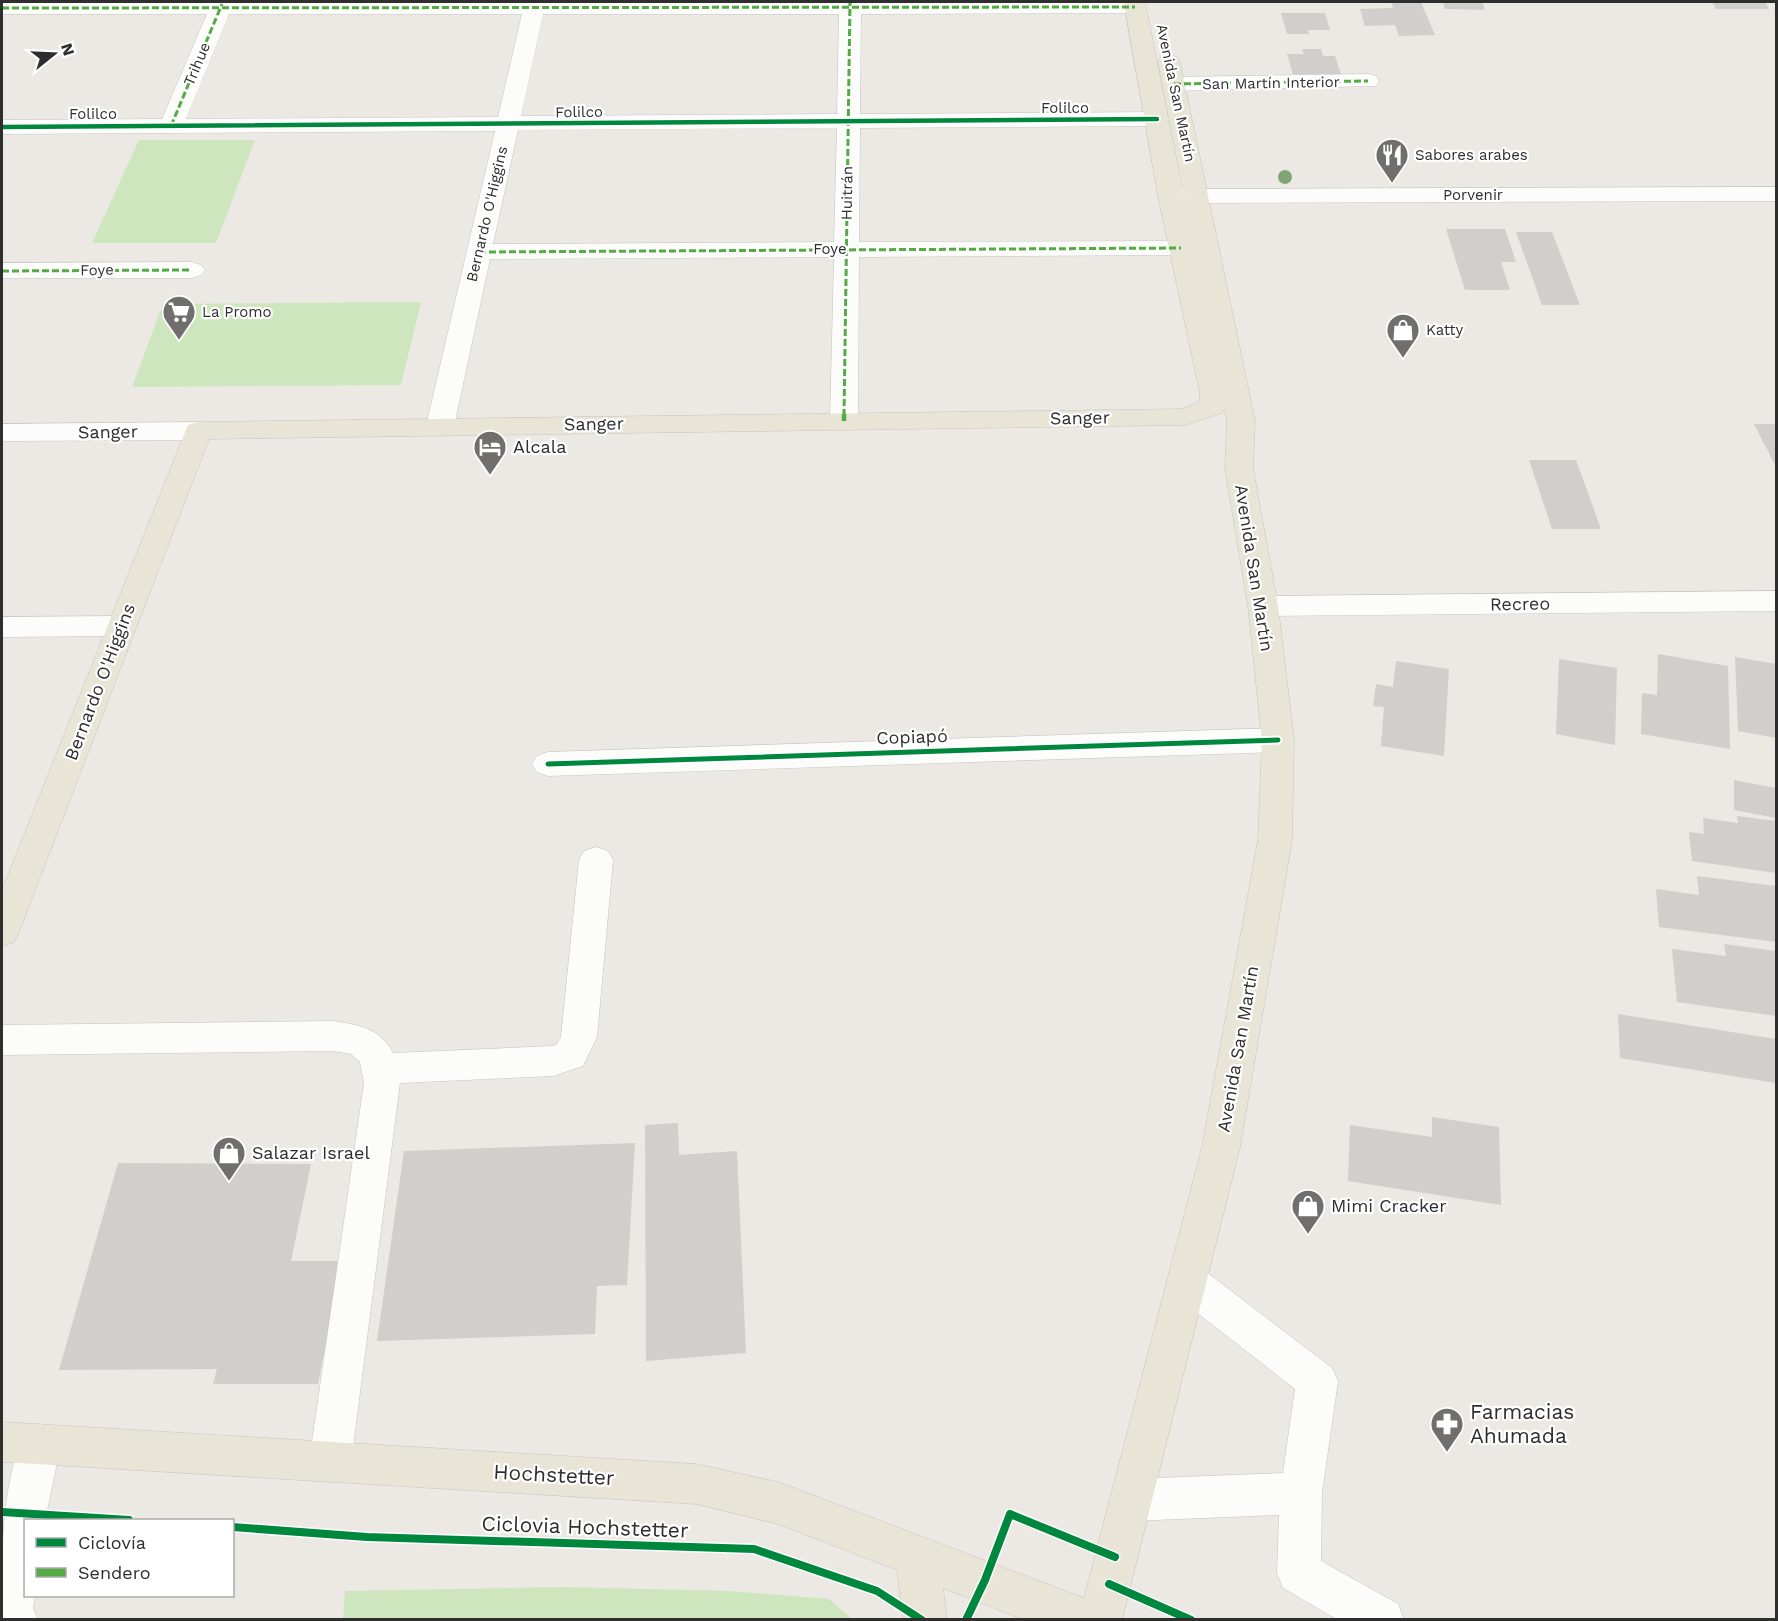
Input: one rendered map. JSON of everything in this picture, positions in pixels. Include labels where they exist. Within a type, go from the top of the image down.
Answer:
[{"type":"main road","name":"Avenida San Martín","points":[[1134,4],[1180,248],[1214,394],[1212,407],[1186,417]]},
{"type":"main road","name":"Avenida San Martín","points":[[1100,1620],[1221,1147],[1275,840],[1278,740],[1263,606],[1239,468],[1240,421],[1165,43]]},
{"type":"main road","name":"Avenida San Martín","points":[[1186,417],[1214,431],[1225,442],[1239,468]]},
{"type":"main road","name":"Sanger","points":[[198,431],[1186,417]]},
{"type":"main road","name":"Bernardo O'Higgins","points":[[2,932],[198,431]]},
{"type":"main road","name":"Hochstetter","points":[[21,1443],[696,1484],[778,1503],[917,1554],[1084,1620]]},
{"type":"main road","points":[[917,1554],[925,1620]]},
{"type":"street","name":"Bernardo O'Higgins","points":[[440,426],[534,4]]},
{"type":"street","name":"Huitrán","points":[[844,421],[850,4]]},
{"type":"street","points":[[2,8],[221,5],[1134,4]]},
{"type":"street","name":"Trihue","points":[[171,126],[221,5]]},
{"type":"street","name":"San Martín Interior","points":[[1174,84],[1368,81]]},
{"type":"street","name":"Folilco","points":[[2,127],[1157,119]]},
{"type":"street","name":"Porvenir","points":[[1170,196],[1774,190]]},
{"type":"street","name":"Foye","points":[[479,252],[1180,248]]},
{"type":"street","name":"Foye","points":[[2,271],[192,270]]},
{"type":"street","name":"Sanger","points":[[2,433],[198,431]]},
{"type":"street","name":"Recreo","points":[[1263,606],[1776,601]]},
{"type":"street","points":[[2,627],[121,626]]},
{"type":"street","name":"Copiapó","points":[[548,765],[1278,740]]},
{"type":"street","points":[[382,1069],[553,1061],[570,1055],[579,1037],[596,860]]},
{"type":"street","points":[[2,1040],[333,1036],[361,1039],[375,1051],[382,1069],[382,1083],[330,1462]]},
{"type":"street","points":[[1187,1281],[1317,1381],[1301,1493],[1299,1573],[1382,1620]]},
{"type":"street","points":[[21,1443],[24,1519]]},
{"type":"street","points":[[1130,1500],[1301,1493]]},
{"type":"street","points":[[16,1620],[10,1615],[24,1521]]},
{"type":"green space","points":[[139,140],[255,140],[216,243],[92,243]]},
{"type":"green space","points":[[421,302],[401,385],[132,387],[163,304]]},
{"type":"green space","points":[[562,1587],[730,1591],[829,1599],[852,1619],[343,1619],[345,1591]]},
{"type":"building","points":[[1391,2],[1421,2],[1435,35],[1399,36],[1395,25],[1365,26],[1360,9],[1393,8]]},
{"type":"building","points":[[1443,2],[1482,2],[1485,10],[1445,9]]},
{"type":"building","points":[[1712,2],[1765,2],[1769,9],[1716,9]]},
{"type":"building","points":[[1281,13],[1325,13],[1330,30],[1308,30],[1309,34],[1287,34]]},
{"type":"building","points":[[1302,49],[1321,49],[1323,56],[1335,56],[1341,74],[1293,74],[1287,54],[1304,54]]},
{"type":"building","points":[[1446,229],[1505,229],[1516,262],[1501,262],[1510,290],[1465,290]]},
{"type":"building","points":[[1516,232],[1552,232],[1580,305],[1542,305]]},
{"type":"building","points":[[1754,424],[1776,424],[1776,467]]},
{"type":"building","points":[[1529,460],[1576,460],[1601,529],[1552,529]]},
{"type":"building","points":[[1658,654],[1728,666],[1730,749],[1641,734],[1642,693],[1657,695]]},
{"type":"building","points":[[1735,657],[1776,664],[1776,738],[1738,731]]},
{"type":"building","points":[[1559,659],[1617,668],[1615,745],[1556,734]]},
{"type":"building","points":[[1396,661],[1449,669],[1444,756],[1381,746],[1384,707],[1373,706],[1376,684],[1393,687]]},
{"type":"building","points":[[1734,780],[1776,788],[1776,818],[1734,810]]},
{"type":"building","points":[[1737,816],[1776,821],[1776,873],[1692,861],[1689,832],[1704,834],[1703,818],[1738,823]]},
{"type":"building","points":[[1697,876],[1776,886],[1776,942],[1659,927],[1656,889],[1699,895]]},
{"type":"building","points":[[1724,944],[1776,951],[1776,1016],[1677,1002],[1672,949],[1726,956]]},
{"type":"building","points":[[1618,1014],[1776,1039],[1776,1083],[1620,1058]]},
{"type":"building","points":[[1432,1117],[1499,1127],[1501,1205],[1348,1181],[1350,1125],[1432,1137]]},
{"type":"building","points":[[678,1123],[679,1155],[737,1151],[746,1353],[646,1361],[645,1125]]},
{"type":"building","points":[[635,1143],[627,1285],[597,1286],[595,1334],[377,1341],[404,1151]]},
{"type":"building","points":[[118,1163],[311,1164],[291,1261],[342,1261],[318,1384],[213,1384],[217,1369],[59,1370]]},
{"type":"marked path","points":[[844,421],[850,2]]},
{"type":"marked path","points":[[171,126],[222,4]]},
{"type":"marked path","points":[[2,8],[1135,7]]},
{"type":"marked path","points":[[1174,84],[1368,81]]},
{"type":"marked path","points":[[479,252],[1181,248]]},
{"type":"marked path","points":[[2,271],[192,270]]},
{"type":"cycle path","points":[[2,127],[1157,119]]},
{"type":"cycle path","points":[[548,764],[1278,740]]},
{"type":"cycle path","points":[[2,1512],[113,1519]]},
{"type":"cycle path","points":[[966,1620],[985,1580],[1010,1514],[1115,1557]]},
{"type":"cycle path","name":"Ciclovia Hochstetter","points":[[234,1527],[367,1537],[754,1549],[877,1591],[922,1620]]},
{"type":"cycle path","points":[[1109,1584],[1191,1620]]},
{"type":"place","name":"Sabores arabes","points":[[1392,184]]},
{"type":"place","name":"La Promo","points":[[179,341]]},
{"type":"place","name":"Katty","points":[[1403,359]]},
{"type":"place","name":"Alcala","points":[[490,476]]},
{"type":"place","name":"Salazar Israel","points":[[229,1182]]},
{"type":"place","name":"Mimi Cracker","points":[[1308,1235]]},
{"type":"place","name":"Farmacias Ahumada","points":[[1447,1453]]}]
